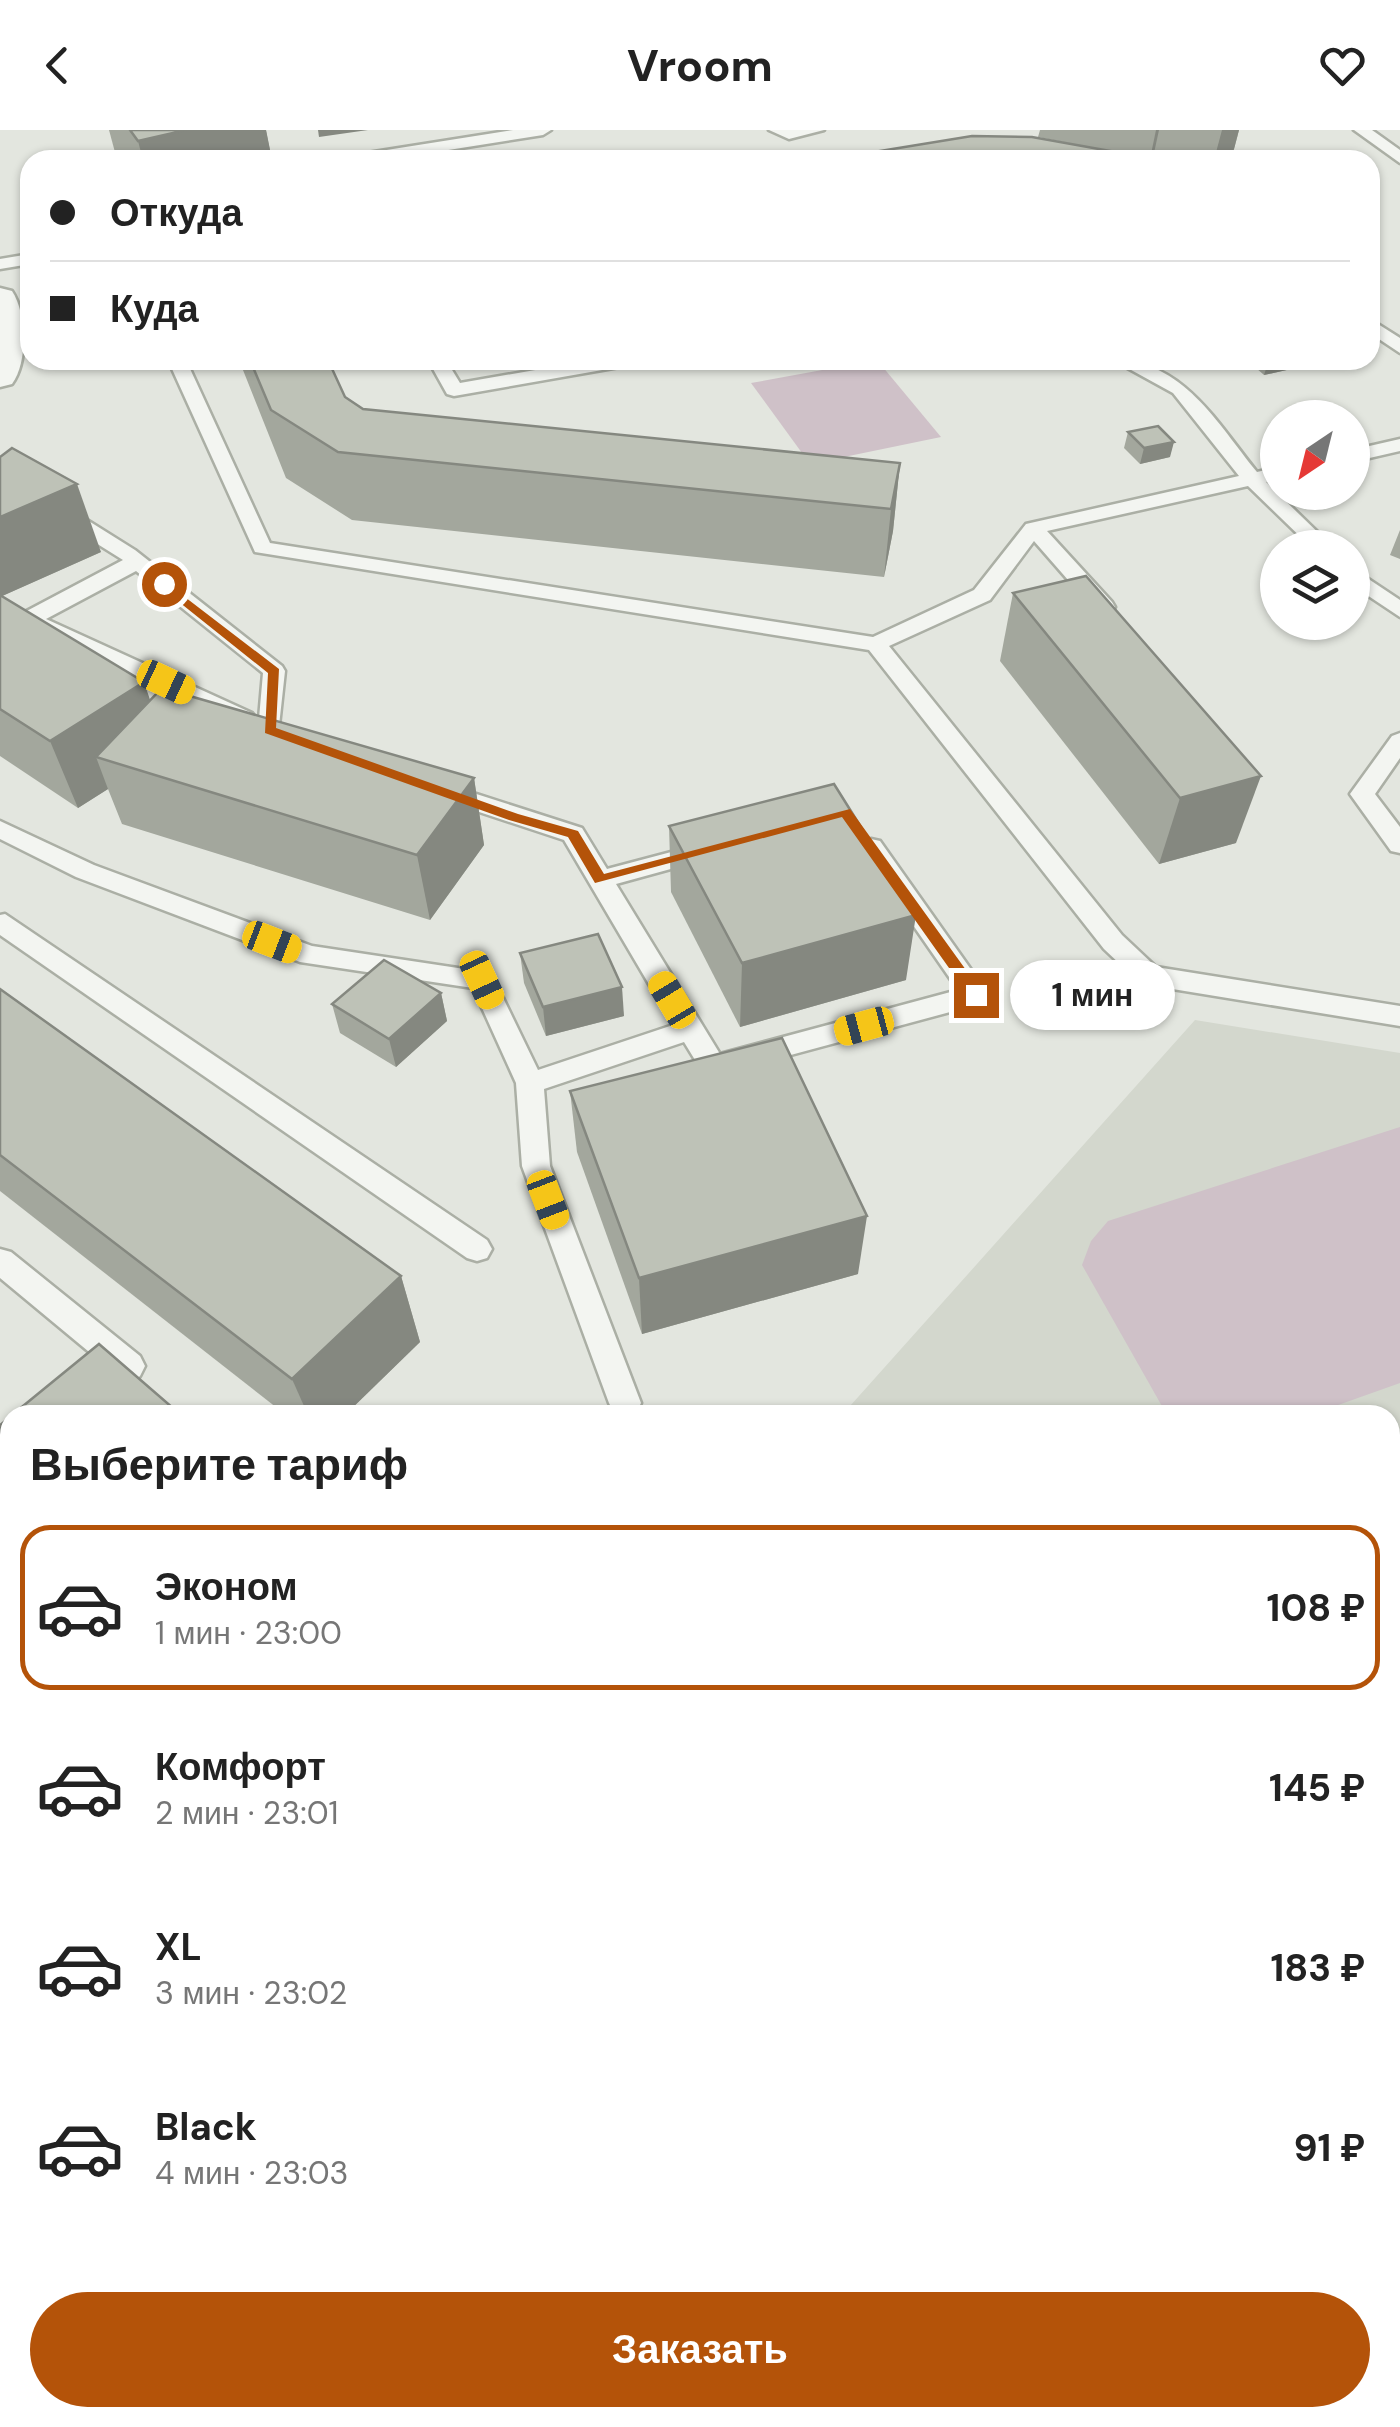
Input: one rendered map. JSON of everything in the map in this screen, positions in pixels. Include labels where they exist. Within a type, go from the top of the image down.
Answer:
[{"type":"street","points":[[0,298],[7,343],[0,377]]},
{"type":"lane","points":[[418,150],[543,130]]},
{"type":"lane","points":[[777,130],[789,134],[816,130]]},
{"type":"lane","points":[[1362,130],[1400,158]]},
{"type":"lane","points":[[1380,332],[1400,348]]},
{"type":"lane","points":[[182,370],[262,548],[876,644],[982,594],[1033,528],[1260,477]]},
{"type":"lane","points":[[442,370],[454,390],[568,370]]},
{"type":"lane","points":[[1141,370],[1180,390],[1252,479],[1305,530]]},
{"type":"lane","points":[[1370,452],[1400,445]]},
{"type":"lane","points":[[0,489],[29,492],[136,562],[274,672],[279,733],[30,618],[136,562]]},
{"type":"lane","points":[[1033,528],[1119,624]]},
{"type":"lane","points":[[1370,588],[1400,610]]},
{"type":"lane","points":[[876,644],[1113,942],[1148,974],[1400,1016]]},
{"type":"lane","points":[[1400,741],[1362,794],[1400,845]]},
{"type":"lane","points":[[420,784],[573,834],[713,1066],[976,995],[856,827]]},
{"type":"lane","points":[[0,829],[85,872],[309,956],[482,980],[530,1083],[536,1166],[625,1403]]},
{"type":"lane","points":[[600,880],[732,843]]},
{"type":"lane","points":[[0,926],[4,922],[477,1249]]},
{"type":"lane","points":[[530,1083],[690,1030]]},
{"type":"lane","points":[[0,1262],[129,1366],[83,1405]]},
{"type":"shaded area","points":[[822,370],[885,370],[941,437],[810,464],[751,383]]},
{"type":"shaded area","points":[[1195,1020],[1400,1053],[1400,1405],[851,1405]]},
{"type":"shaded area","points":[[1400,1127],[1400,1383],[1338,1405],[1161,1405],[1082,1265],[1091,1241],[1108,1221]]},
{"type":"building","points":[[130,130],[186,130],[138,141]]},
{"type":"building","points":[[972,136],[1032,137],[1105,150],[886,150]]},
{"type":"building","points":[[254,370],[333,370],[345,397],[363,409],[900,463],[891,509],[338,452],[271,410]]},
{"type":"building","points":[[1158,426],[1174,442],[1144,448],[1128,432]]},
{"type":"building","points":[[12,448],[77,484],[0,517],[0,457]]},
{"type":"building","points":[[1086,576],[1261,776],[1180,798],[1013,593]]},
{"type":"building","points":[[0,595],[144,682],[50,741],[0,709]]},
{"type":"building","points":[[162,688],[474,778],[417,855],[96,757]]},
{"type":"building","points":[[834,784],[916,915],[742,963],[669,826]]},
{"type":"building","points":[[598,934],[622,987],[543,1007],[520,953]]},
{"type":"building","points":[[384,960],[441,993],[389,1039],[332,1004]]},
{"type":"building","points":[[0,989],[401,1276],[292,1379],[0,1155]]},
{"type":"building","points":[[782,1038],[867,1216],[639,1278],[570,1091]]},
{"type":"building","points":[[99,1344],[169,1405],[24,1405]]},
{"type":"route","points":[[164,584],[274,672],[270,730],[513,817],[573,834],[600,880],[846,812],[976,995]]}]
